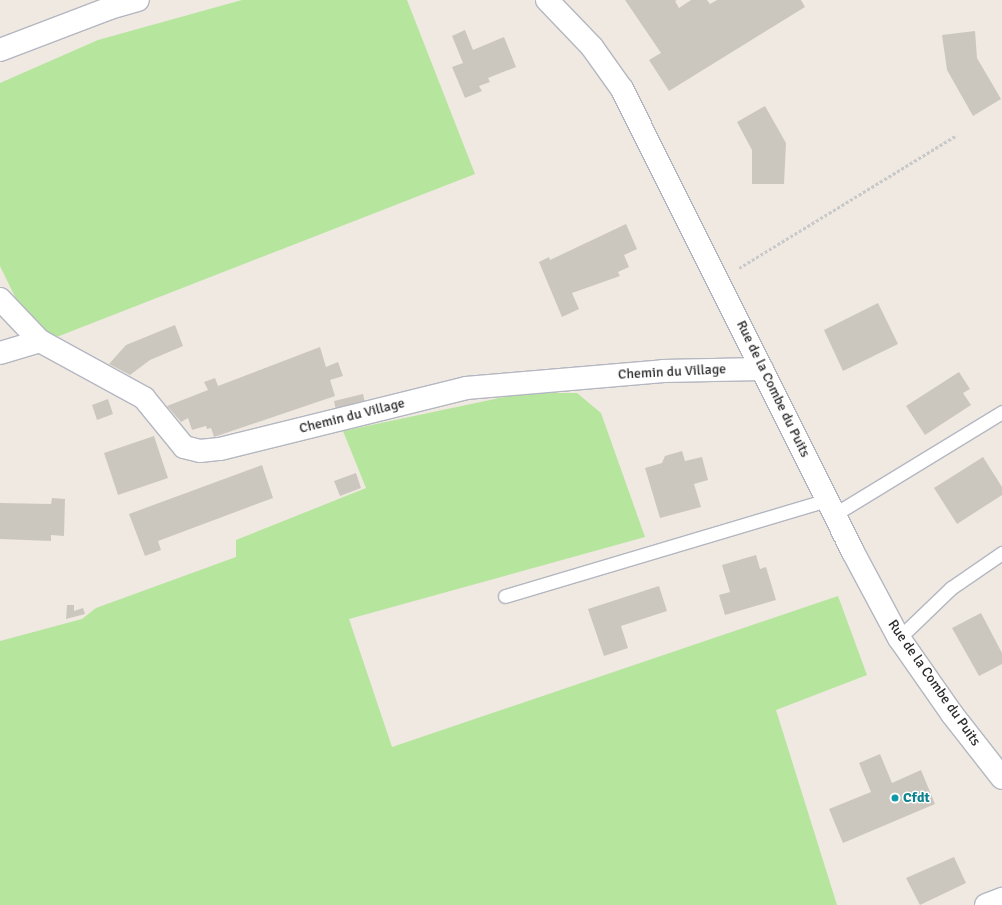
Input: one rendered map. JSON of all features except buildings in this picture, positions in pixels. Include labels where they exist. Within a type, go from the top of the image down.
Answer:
[{"type":"street","points":[[0,50],[109,4],[138,0]]},
{"type":"street","name":"Rue de la Combe du Puits","points":[[547,0],[592,47],[622,88],[831,507],[899,638],[952,714],[1002,778]]},
{"type":"street","name":"Chemin du Village","points":[[0,299],[40,341],[144,398],[184,447],[200,451],[220,449],[466,388],[663,371],[762,369]]},
{"type":"street","points":[[0,353],[40,341]]},
{"type":"street","points":[[986,905],[1002,899]]},
{"type":"lane","points":[[505,596],[831,507],[1002,412]]},
{"type":"lane","points":[[899,638],[951,588],[1002,553]]},
{"type":"path","points":[[718,280],[956,134]]},
{"type":"green space","points":[[242,0],[407,0],[475,174],[54,338],[20,307],[0,266],[0,83],[98,40]]},
{"type":"green space","points":[[523,393],[577,393],[601,413],[645,537],[349,619],[392,747],[838,596],[867,675],[776,710],[837,905],[0,905],[0,641],[82,619],[96,608],[236,557],[236,540],[366,488],[343,431]]},
{"type":"place","name":"Cfdt","points":[[895,798]]}]
